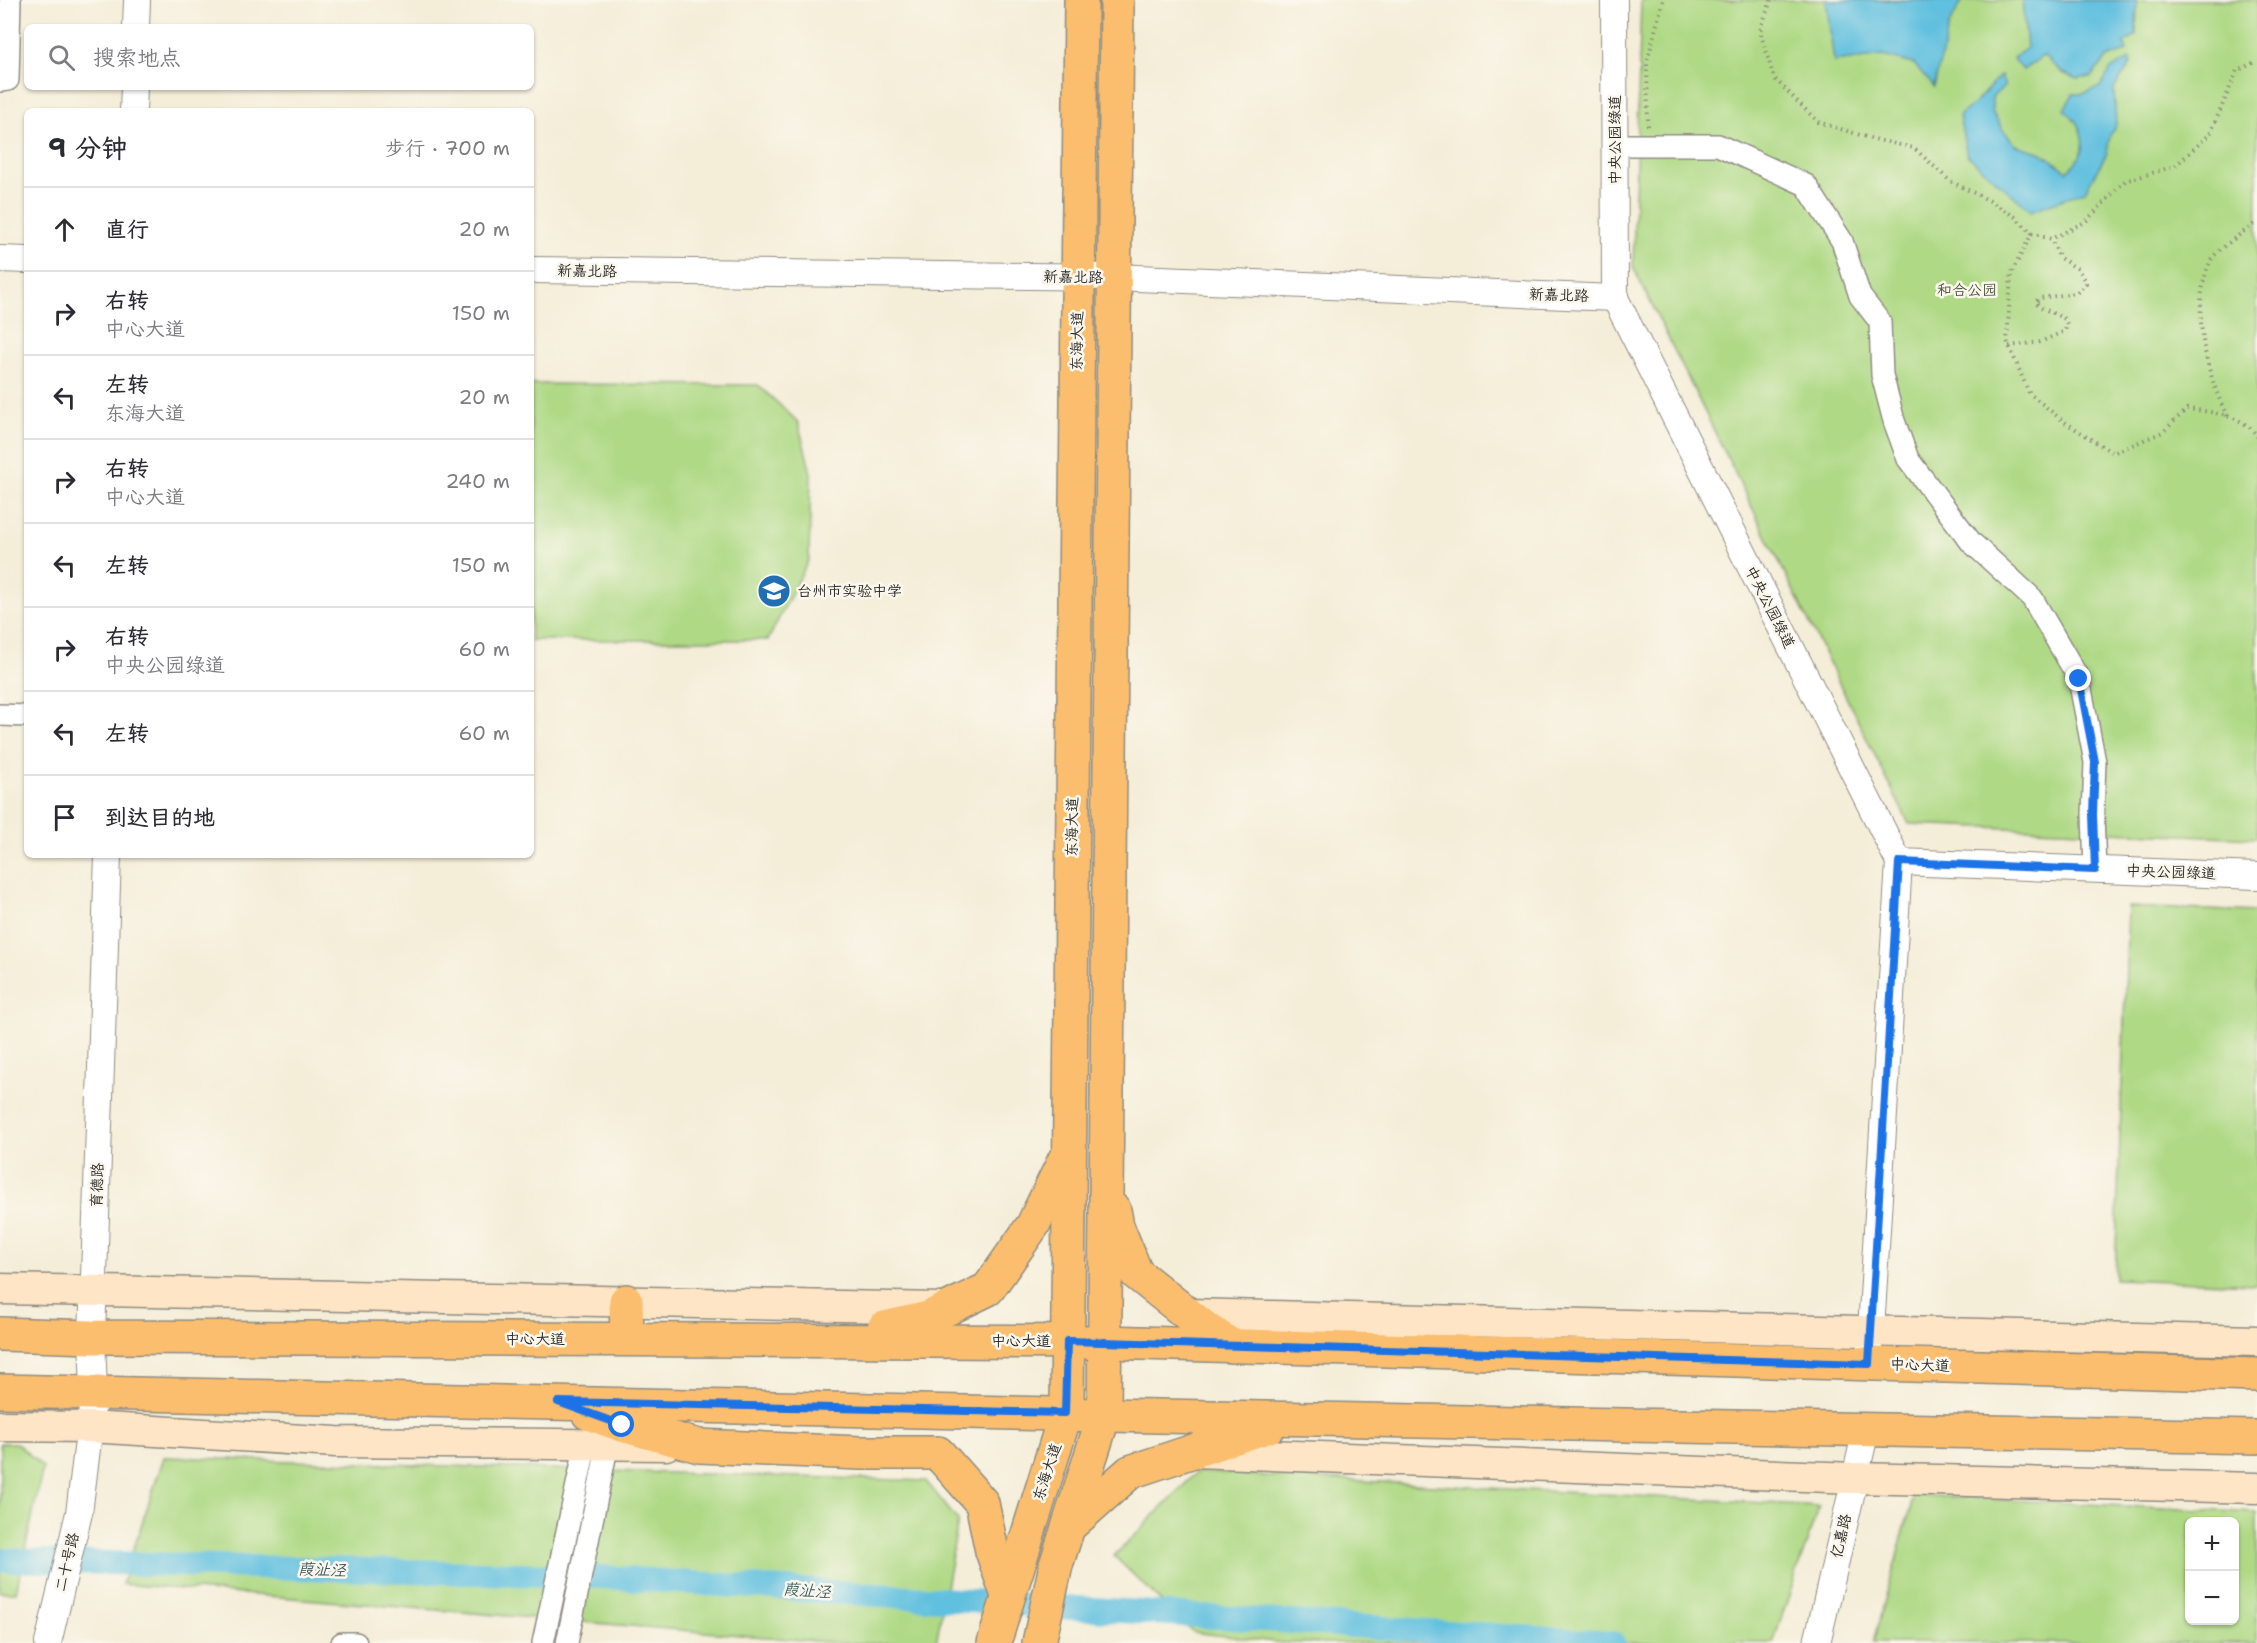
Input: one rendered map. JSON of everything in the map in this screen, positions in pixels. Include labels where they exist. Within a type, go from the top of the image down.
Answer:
[{"type":"main road","name":"东海大道","points":[[994,1642],[1065,1413],[1081,0]]},
{"type":"main road","points":[[1039,1643],[1056,1565],[1104,1415],[1117,0]]},
{"type":"main road","points":[[830,1340],[928,1318],[988,1289],[1033,1225],[1069,1152]]},
{"type":"main road","points":[[1106,1169],[1117,1226],[1136,1273],[1205,1328],[1232,1346]]},
{"type":"main road","points":[[0,1289],[947,1308]]},
{"type":"main road","points":[[626,1301],[627,1339]]},
{"type":"main road","points":[[1189,1314],[2257,1341]]},
{"type":"main road","name":"中心大道","points":[[0,1334],[92,1337],[1067,1341],[2257,1375]]},
{"type":"main road","points":[[0,1391],[2257,1437]]},
{"type":"main road","points":[[558,1402],[622,1425],[699,1446]]},
{"type":"main road","points":[[1068,1528],[1130,1472],[1290,1419]]},
{"type":"main road","points":[[0,1426],[89,1427],[336,1442],[597,1443],[861,1453],[938,1453],[982,1503],[992,1551],[1007,1597]]},
{"type":"main road","points":[[1195,1452],[1855,1478],[2257,1488]]},
{"type":"street","points":[[0,81],[8,80],[10,0]]},
{"type":"street","points":[[136,24],[137,0]]},
{"type":"street","name":"中央公园绿道","points":[[1614,0],[1615,298],[1899,862],[2257,876]]},
{"type":"street","points":[[134,90],[134,108]]},
{"type":"street","points":[[1614,145],[1718,145],[1806,185],[1842,241],[1860,296],[1880,322],[1881,375],[1908,459],[1971,542],[2032,598],[2079,679],[2095,762],[2093,814],[2095,870]]},
{"type":"street","points":[[0,259],[24,260]]},
{"type":"street","name":"新嘉北路","points":[[534,270],[1114,277],[1615,298]]},
{"type":"street","points":[[0,715],[24,716]]},
{"type":"street","name":"育德路","points":[[79,1514],[94,1393],[93,1291],[108,858]]},
{"type":"street","points":[[1869,1364],[1869,1331],[1899,862]]},
{"type":"street","name":"亿嘉路","points":[[1819,1633],[1866,1430]]},
{"type":"street","points":[[545,1633],[568,1527],[597,1443]]},
{"type":"street","points":[[569,1633],[591,1528],[597,1443]]},
{"type":"street","name":"二十号路","points":[[48,1643],[79,1514]]},
{"type":"street","points":[[342,1643],[356,1643]]},
{"type":"path","points":[[1648,145],[1647,63],[1663,0]]},
{"type":"path","points":[[1771,0],[1760,31],[1774,78],[1818,122],[1873,139],[1914,148],[1950,181],[1999,206],[2032,233],[2051,239],[2085,222],[2125,181],[2175,166],[2210,134],[2237,71],[2257,61]]},
{"type":"path","points":[[2228,417],[2215,391],[2203,340],[2201,293],[2212,258],[2257,222]]},
{"type":"path","points":[[2032,233],[2011,274],[2007,340],[2029,393],[2063,421],[2113,453],[2163,432],[2187,409],[2215,411],[2253,429],[2257,437]]},
{"type":"path","points":[[2009,346],[2040,342],[2065,331],[2067,324],[2065,319],[2042,309],[2035,302],[2040,298],[2077,293],[2086,283],[2078,269],[2060,258],[2051,239]]},
{"type":"green space","name":"和合公园","points":[[1641,0],[2257,0],[2257,838],[1909,824],[1633,267]]},
{"type":"green space","points":[[534,384],[758,385],[798,422],[811,473],[809,559],[768,640],[534,640]]},
{"type":"green space","points":[[2128,907],[2257,912],[2257,1284],[2115,1279]]},
{"type":"green space","points":[[0,1443],[16,1443],[43,1467],[16,1592],[0,1592]]},
{"type":"green space","points":[[164,1457],[926,1481],[958,1521],[936,1643],[838,1643],[122,1584]]},
{"type":"green space","points":[[1197,1472],[1819,1506],[1773,1643],[1282,1643],[1193,1632],[1114,1556]]},
{"type":"green space","points":[[1914,1495],[2257,1513],[2257,1643],[1873,1643]]},
{"type":"water","points":[[1826,0],[1963,0],[1949,25],[1934,87],[1914,64],[1883,56],[1834,62]]},
{"type":"water","points":[[2022,0],[2137,0],[2136,35],[2124,43],[2127,51],[2107,58],[2091,77],[2077,79],[2063,73],[2043,56],[2023,70],[2013,58],[2027,48]]},
{"type":"water","points":[[2130,59],[2131,63],[2114,89],[2116,125],[2110,135],[2107,153],[2085,191],[2031,211],[1967,155],[1959,116],[1975,103],[2001,75],[2005,86],[1992,97],[1992,112],[2003,130],[2016,145],[2042,153],[2067,171],[2079,158],[2083,143],[2078,124],[2064,110],[2073,94],[2083,94],[2100,87],[2111,69]]},
{"type":"waterway","name":"葭沚泾","points":[[0,1560],[587,1576],[1613,1643]]},
{"type":"place","name":"台州市实验中学","points":[[774,591]]},
{"type":"route","points":[[622,1425],[558,1402],[1065,1413],[1067,1409],[1067,1341],[1869,1364],[1869,1331],[1899,862],[2095,870],[2093,814],[2095,762],[2079,679]]}]
